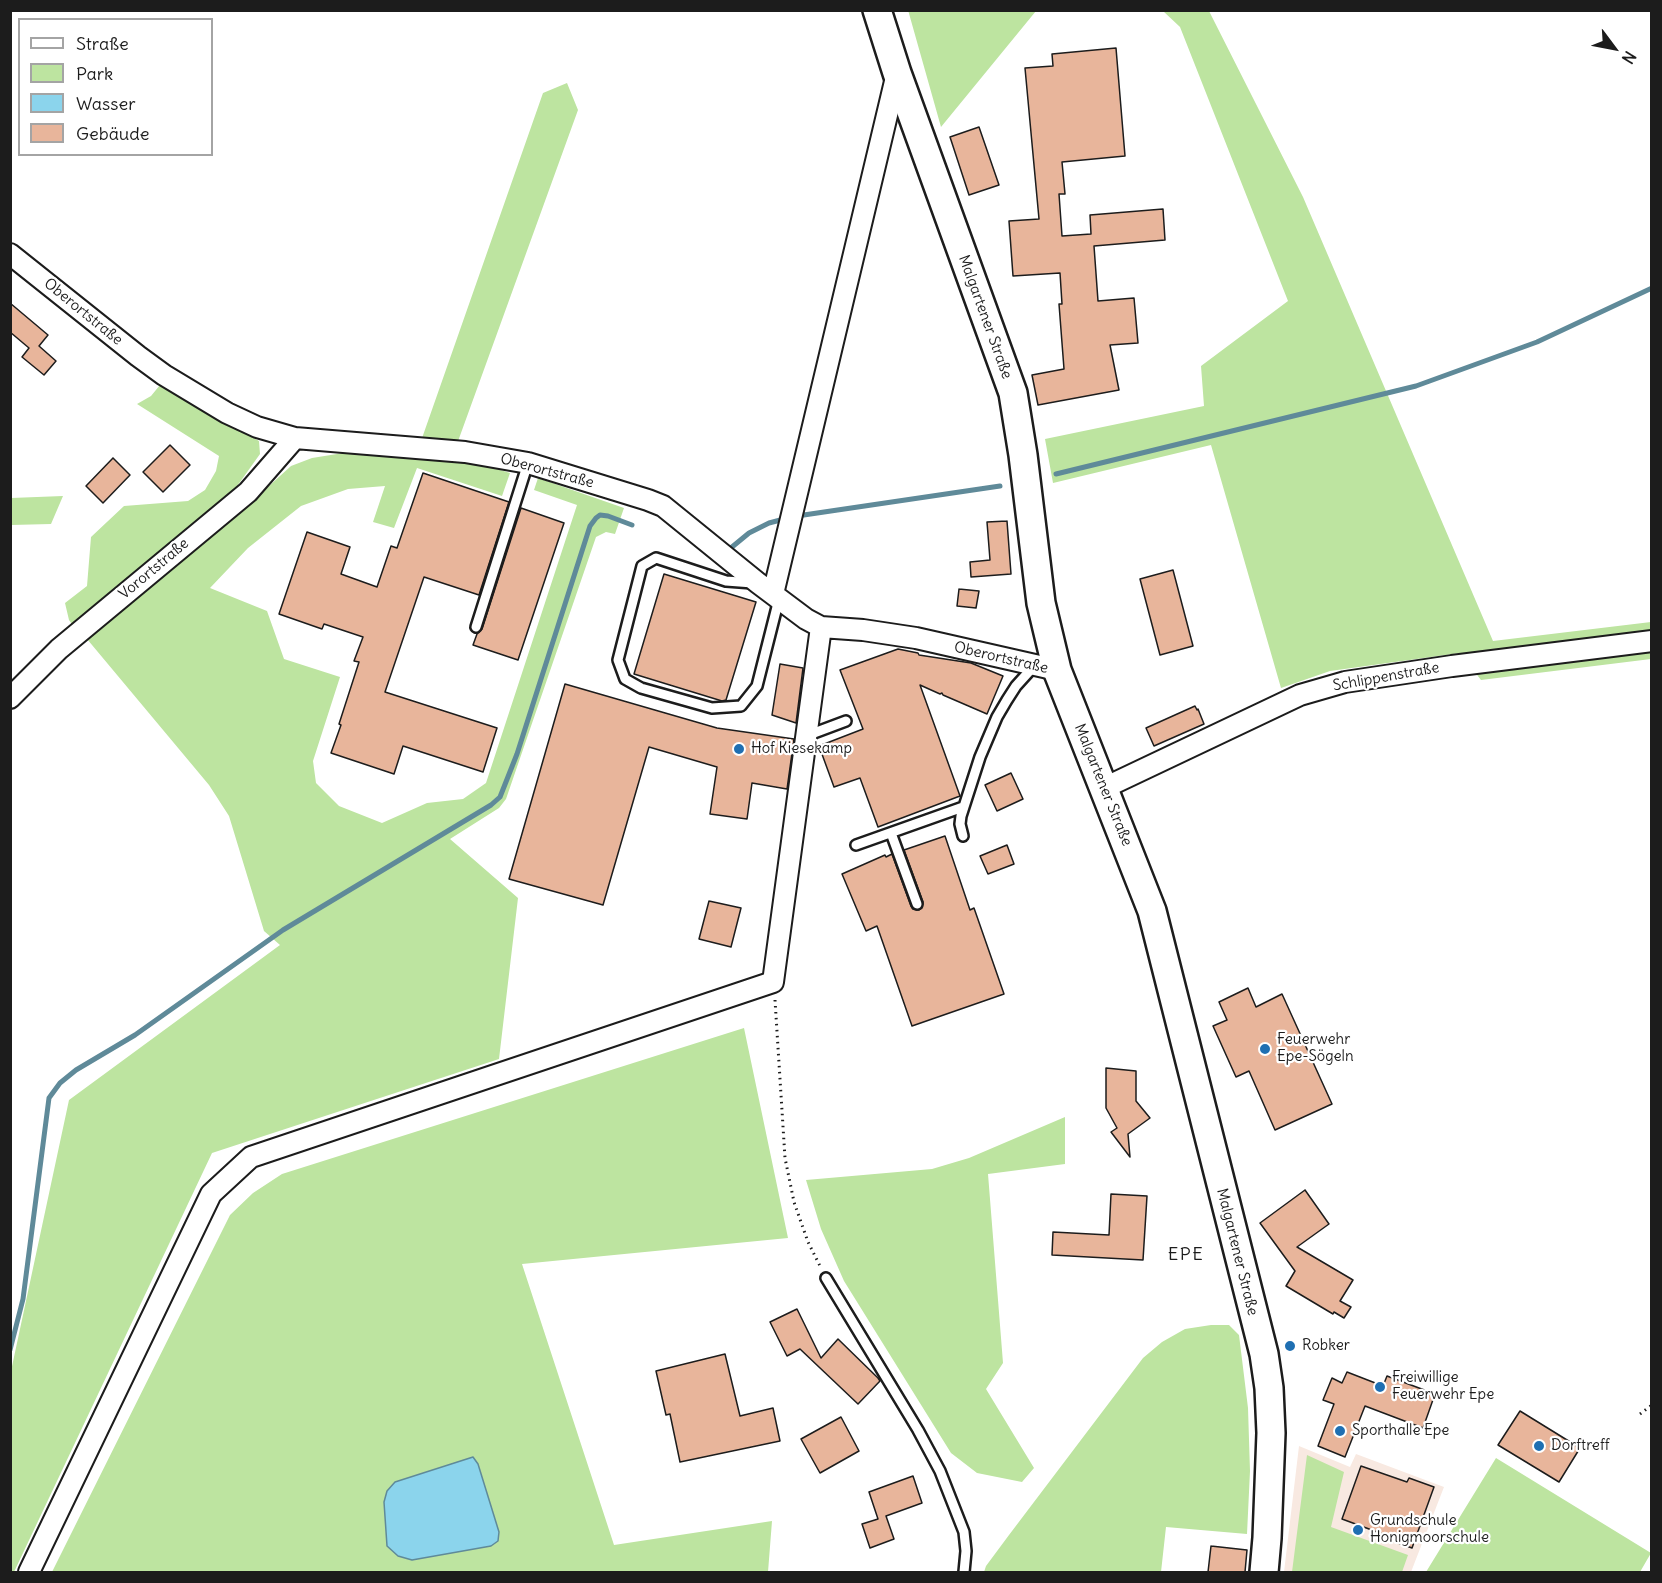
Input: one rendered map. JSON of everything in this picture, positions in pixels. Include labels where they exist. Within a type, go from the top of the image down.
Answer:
[{"type":"street","name":"Malgartener Straße","points":[[877,10],[897,73],[1012,393],[1023,455],[1041,603],[1046,668],[1104,789],[1152,911],[1264,1354],[1269,1388],[1271,1433],[1264,1572]]},
{"type":"street","points":[[770,592],[791,517],[897,73]]},
{"type":"street","name":"Oberortstraße","points":[[10,254],[164,375],[227,413],[257,427],[296,438],[465,452],[528,463],[663,506],[770,592],[821,627],[863,630],[916,638],[1046,668]]},
{"type":"street","name":"Vorortstraße","points":[[10,698],[58,648],[248,492],[296,438]]},
{"type":"street","points":[[32,1568],[211,1194],[251,1157],[773,982],[821,627]]},
{"type":"street","name":"Schlippenstraße","points":[[1104,789],[1300,695],[1346,682],[1652,641]]},
{"type":"lane","points":[[476,627],[528,463]]},
{"type":"lane","points":[[656,558],[726,581],[770,592],[757,686],[741,706],[712,708],[642,688],[625,679],[618,660],[642,566],[656,558]]},
{"type":"lane","points":[[963,836],[960,824],[963,807],[997,717],[1016,686],[1046,668]]},
{"type":"lane","points":[[806,736],[846,721]]},
{"type":"lane","points":[[856,845],[963,807]]},
{"type":"lane","points":[[891,833],[917,904]]},
{"type":"lane","points":[[826,1278],[918,1430],[940,1471],[964,1532],[966,1551],[964,1572]]},
{"type":"path","points":[[773,982],[784,1158],[794,1202],[808,1242],[826,1278]]},
{"type":"path","points":[[1640,1414],[1652,1405]]},
{"type":"shaded area","name":"Grundschule Honigmoorschule","points":[[1299,1446],[1350,1467],[1356,1454],[1444,1487],[1411,1572],[1284,1572]]},
{"type":"green space","points":[[908,10],[1036,10],[1036,11],[941,127]]},
{"type":"green space","points":[[1163,11],[1209,11],[1303,197],[1493,641],[1651,622],[1651,659],[1481,680],[1460,653],[1330,671],[1281,688],[1211,445],[1053,483],[1045,439],[1204,406],[1201,366],[1288,301],[1180,27]]},
{"type":"green space","points":[[567,83],[578,110],[457,444],[421,441],[543,93]]},
{"type":"green space","points":[[160,385],[259,441],[260,454],[235,489],[74,627],[69,620],[65,603],[87,586],[91,537],[124,506],[188,501],[205,490],[216,471],[219,456],[137,404],[151,396]]},
{"type":"green space","points":[[362,450],[478,463],[510,473],[502,496],[417,468],[394,528],[373,522],[385,486],[348,489],[301,506],[248,548],[210,588],[267,611],[284,659],[340,677],[313,761],[316,783],[339,806],[382,823],[427,803],[463,799],[486,783],[577,505],[534,490],[538,478],[624,508],[615,534],[606,532],[596,537],[506,799],[499,808],[450,839],[518,898],[499,1059],[212,1153],[14,1572],[11,1572],[11,1371],[69,1100],[280,945],[264,931],[229,816],[209,785],[87,639],[248,505],[291,466],[312,458]]},
{"type":"green space","points":[[63,496],[51,524],[11,525],[11,498]]},
{"type":"green space","points":[[744,1028],[788,1238],[522,1264],[614,1545],[772,1521],[768,1572],[52,1572],[230,1215],[253,1193],[282,1174]]},
{"type":"green space","points":[[1065,1117],[1065,1164],[988,1174],[1003,1363],[986,1389],[1034,1468],[1022,1482],[977,1473],[951,1453],[844,1281],[821,1229],[806,1180],[932,1169],[969,1158]]},
{"type":"green space","points":[[1229,1325],[1239,1335],[1248,1408],[1250,1471],[1247,1534],[1166,1527],[1161,1572],[984,1572],[1009,1535],[1143,1358],[1162,1342],[1185,1329]]},
{"type":"green space","points":[[1307,1455],[1344,1472],[1331,1527],[1408,1555],[1402,1572],[1292,1572]]},
{"type":"green space","points":[[1496,1458],[1651,1553],[1640,1572],[1426,1572]]},
{"type":"water","points":[[473,1457],[478,1464],[499,1532],[498,1541],[491,1546],[412,1560],[398,1556],[387,1546],[384,1502],[387,1491],[395,1482]]},
{"type":"building","points":[[1116,48],[1125,156],[1062,162],[1065,194],[1059,194],[1062,236],[1091,234],[1090,215],[1163,209],[1165,240],[1094,246],[1098,301],[1134,298],[1138,343],[1110,345],[1119,390],[1038,405],[1032,375],[1064,369],[1059,304],[1062,304],[1060,273],[1013,276],[1009,221],[1039,219],[1025,68],[1053,66],[1052,54]]},
{"type":"building","points":[[979,127],[999,185],[969,195],[950,137]]},
{"type":"building","points":[[10,303],[48,335],[39,346],[56,361],[44,375],[22,357],[29,348],[10,332]]},
{"type":"building","points":[[170,445],[190,465],[163,492],[143,472]]},
{"type":"building","points":[[113,458],[130,475],[103,503],[86,486]]},
{"type":"building","points":[[423,473],[509,502],[479,595],[424,577],[385,692],[497,728],[483,772],[403,746],[394,774],[331,753],[359,662],[354,661],[363,637],[324,624],[322,629],[279,614],[307,532],[350,547],[341,574],[377,587],[391,546],[397,548]]},
{"type":"building","points":[[521,508],[564,523],[518,660],[473,645],[477,634],[482,629]]},
{"type":"building","points":[[1007,521],[1011,574],[971,577],[970,562],[990,560],[987,522]]},
{"type":"building","points":[[1173,570],[1193,646],[1160,655],[1140,579]]},
{"type":"building","points":[[664,574],[756,602],[726,700],[722,701],[634,674]]},
{"type":"building","points":[[959,589],[979,591],[976,608],[957,606]]},
{"type":"building","points":[[898,649],[919,655],[971,663],[1003,676],[987,714],[920,685],[960,796],[878,827],[860,778],[834,787],[819,746],[863,729],[840,670]]},
{"type":"building","points":[[780,664],[803,668],[796,723],[772,715]]},
{"type":"building","points":[[565,684],[717,728],[794,739],[787,789],[752,783],[747,819],[710,814],[717,767],[649,747],[603,905],[509,879]]},
{"type":"building","points":[[1195,706],[1204,724],[1154,746],[1146,728]]},
{"type":"building","points":[[1011,773],[1023,799],[997,811],[985,785]]},
{"type":"building","points":[[945,836],[970,910],[974,908],[1004,994],[912,1026],[877,926],[866,931],[842,874],[892,854],[911,906],[919,910],[923,902],[904,850]]},
{"type":"building","points":[[1007,845],[1014,864],[988,874],[980,856]]},
{"type":"building","points":[[709,901],[741,908],[731,947],[699,939]]},
{"type":"building","name":"Feuerwehr Epe-Sögeln","points":[[1248,988],[1256,1007],[1282,994],[1332,1104],[1275,1130],[1249,1071],[1236,1077],[1213,1026],[1227,1020],[1219,1002]]},
{"type":"building","points":[[1106,1068],[1136,1071],[1136,1101],[1150,1118],[1128,1134],[1130,1157],[1111,1132],[1117,1128],[1106,1108]]},
{"type":"building","points":[[1305,1190],[1329,1224],[1297,1247],[1353,1280],[1340,1301],[1351,1307],[1344,1318],[1334,1312],[1333,1314],[1286,1286],[1295,1271],[1260,1223]]},
{"type":"building","points":[[1111,1194],[1147,1196],[1143,1260],[1052,1255],[1053,1232],[1109,1235]]},
{"type":"building","points":[[797,1309],[821,1358],[838,1339],[880,1381],[858,1404],[800,1349],[787,1356],[770,1322]]},
{"type":"building","points":[[725,1354],[740,1416],[773,1408],[780,1441],[680,1462],[670,1414],[666,1415],[656,1371]]},
{"type":"building","points":[[1347,1372],[1383,1386],[1387,1376],[1435,1394],[1423,1428],[1365,1406],[1345,1457],[1318,1446],[1334,1404],[1323,1400],[1332,1378],[1342,1383]]},
{"type":"building","name":"Dorftreff","points":[[1520,1411],[1580,1448],[1559,1482],[1498,1445]]},
{"type":"building","points":[[841,1417],[859,1451],[820,1473],[801,1439]]},
{"type":"building","name":"Grundschule Honigmoorschule","points":[[1361,1466],[1407,1482],[1409,1478],[1434,1487],[1412,1548],[1387,1539],[1388,1536],[1342,1519]]},
{"type":"building","points":[[913,1476],[922,1503],[886,1516],[894,1539],[870,1548],[862,1524],[878,1519],[869,1492]]},
{"type":"building","points":[[1211,1546],[1247,1550],[1245,1572],[1208,1572]]},
{"type":"waterway","points":[[1056,474],[1416,386],[1537,342],[1652,288]]},
{"type":"waterway","points":[[797,516],[1000,486]]},
{"type":"waterway","points":[[10,1350],[23,1299],[49,1098],[60,1083],[76,1070],[135,1035],[283,930],[491,805],[500,797],[517,754],[590,526],[600,515],[632,525]]},
{"type":"waterway","points":[[732,547],[749,533],[769,523],[788,518]]},
{"type":"place","name":"Hof Kiesekamp","points":[[739,749]]},
{"type":"place","name":"Feuerwehr Epe-Sögeln","points":[[1265,1049]]},
{"type":"place","name":"Robker","points":[[1290,1346]]},
{"type":"place","name":"Freiwillige Feuerwehr Epe","points":[[1380,1387]]},
{"type":"place","name":"Sporthalle Epe","points":[[1340,1431]]},
{"type":"place","name":"Dorftreff","points":[[1539,1446]]},
{"type":"place","name":"Grundschule Honigmoorschule","points":[[1358,1530]]},
{"type":"district","name":"EPE","points":[[1186,1255]]}]
